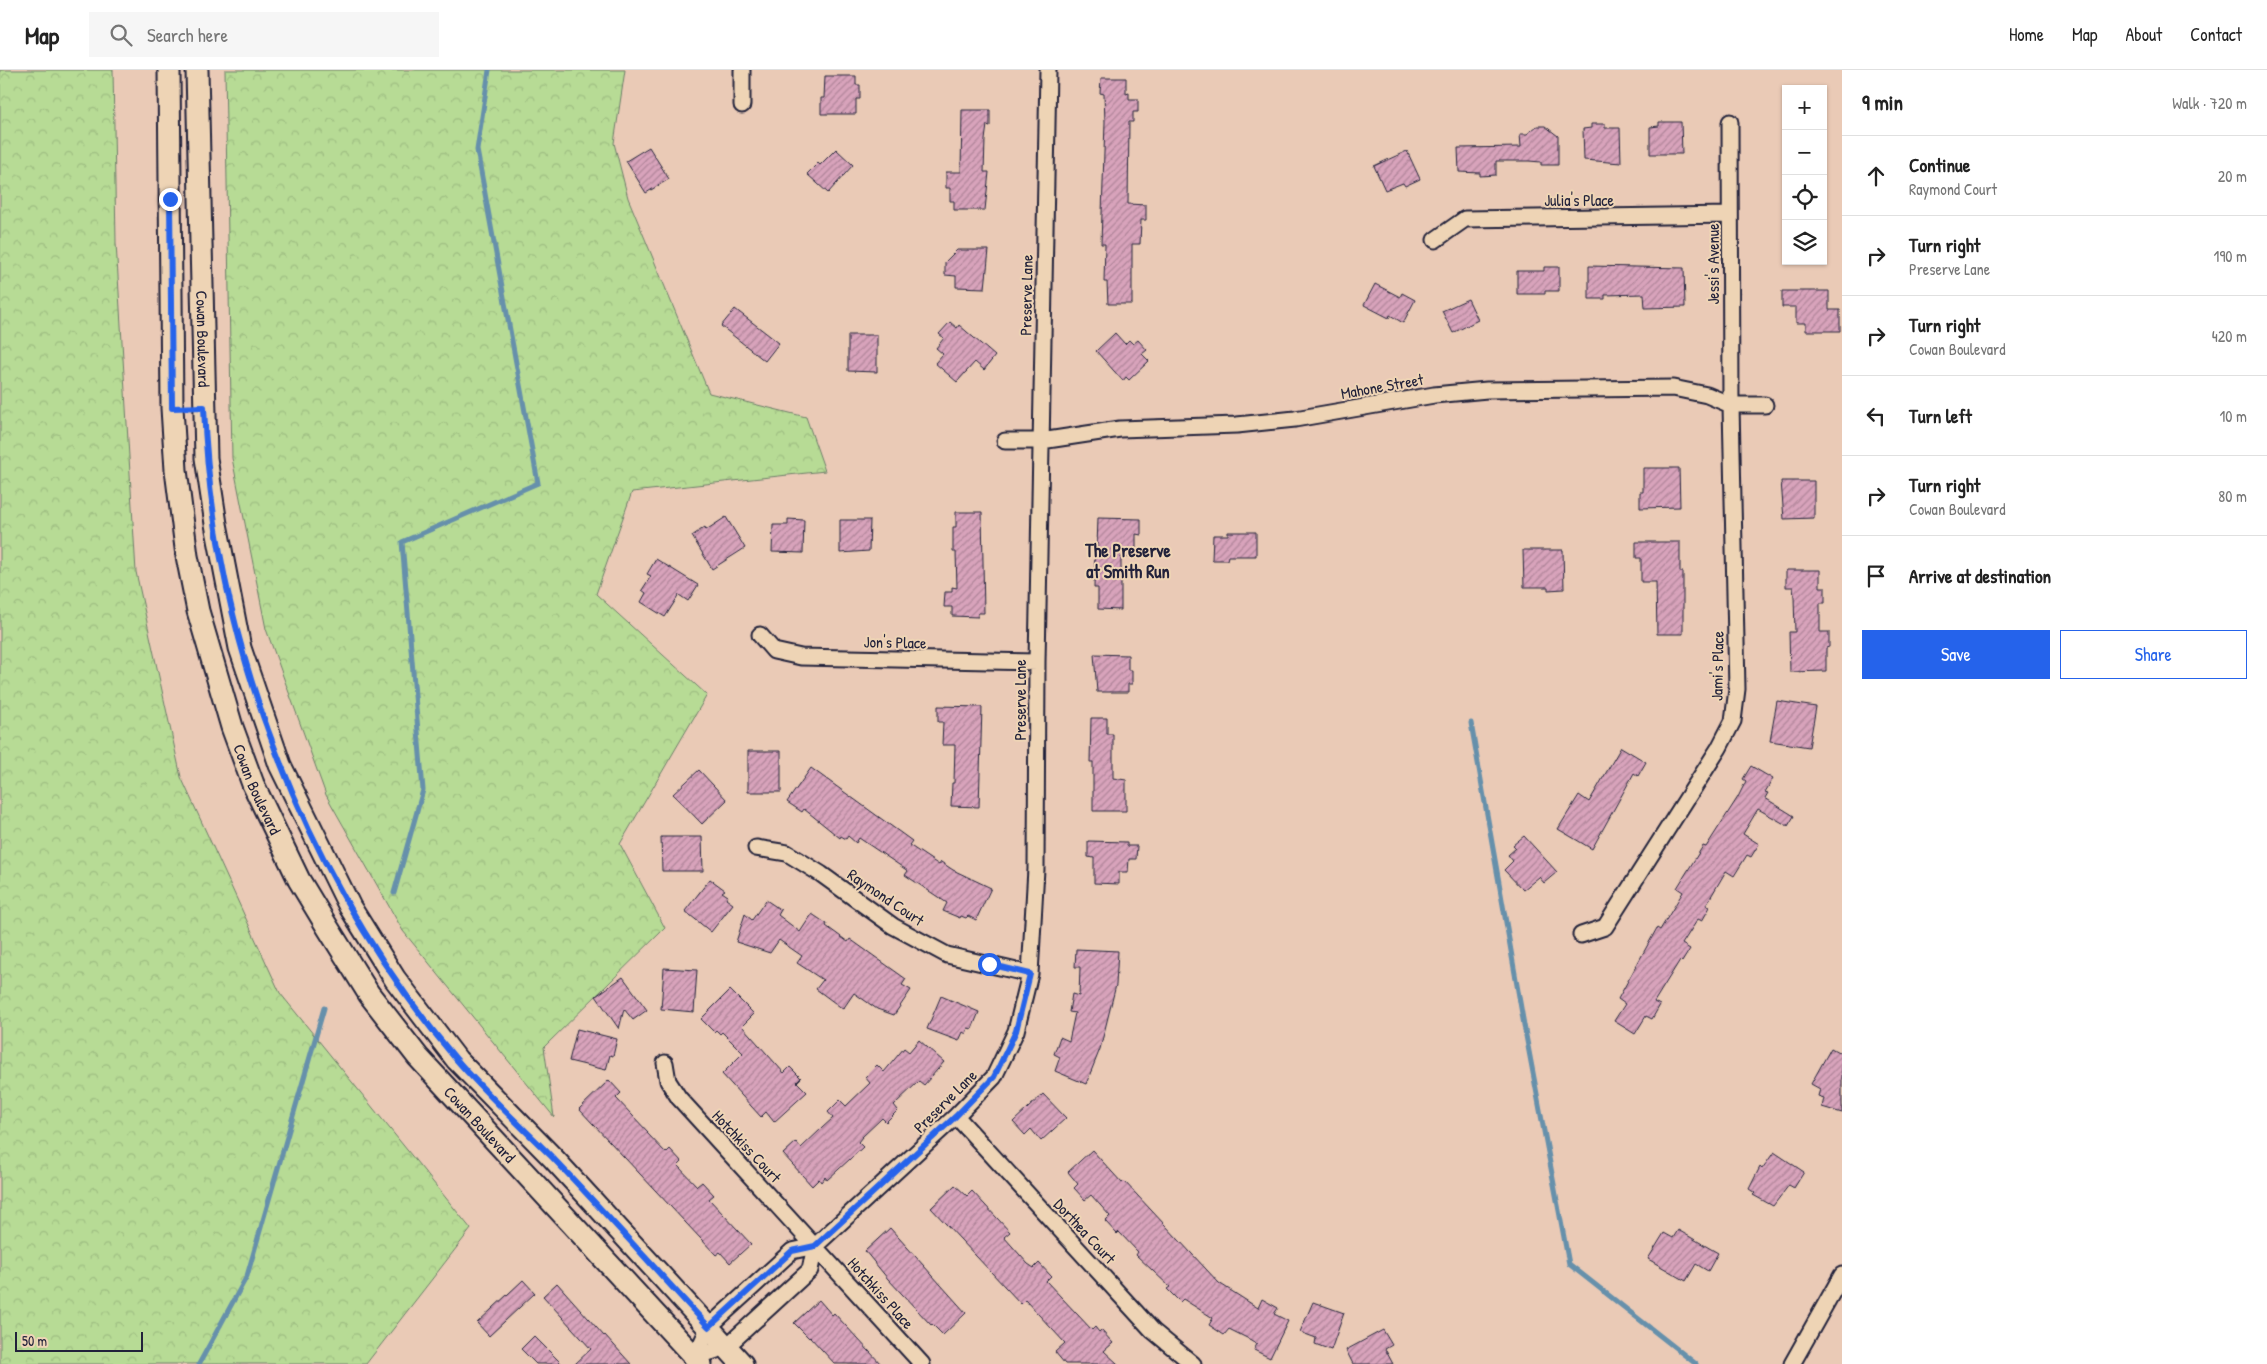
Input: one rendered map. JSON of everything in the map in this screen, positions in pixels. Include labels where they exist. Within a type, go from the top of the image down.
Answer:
[{"type":"main road","name":"Cowan Boulevard","points":[[169,70],[172,408],[176,470],[184,537],[198,612],[232,727],[253,784],[299,880],[369,994],[418,1057],[698,1361]]},
{"type":"main road","name":"Cowan Boulevard","points":[[197,70],[206,458],[216,524],[240,648],[280,765],[350,908],[395,980],[457,1060],[559,1165],[742,1364]]},
{"type":"main road","points":[[172,408],[204,407]]},
{"type":"street","points":[[742,70],[742,105]]},
{"type":"street","name":"Preserve Lane","points":[[698,1361],[709,1327],[792,1251],[815,1246],[956,1116],[994,1077],[1016,1031],[1030,974],[1036,869],[1037,662],[1048,70]]},
{"type":"street","name":"Jessi's Avenue","points":[[1730,122],[1731,405]]},
{"type":"street","name":"Julia's Place","points":[[1435,240],[1466,219],[1730,215]]},
{"type":"street","name":"Mahone Street","points":[[1005,440],[1041,442],[1120,429],[1247,424],[1434,395],[1487,390],[1673,388],[1707,395],[1731,405],[1765,405]]},
{"type":"street","name":"Jami's Place","points":[[1581,935],[1605,927],[1718,748],[1733,721],[1737,689],[1731,405]]},
{"type":"street","name":"Jon's Place","points":[[760,636],[774,651],[801,657],[1037,662]]},
{"type":"street","name":"Raymond Court","points":[[756,848],[787,853],[821,874],[893,926],[947,955],[1030,974]]},
{"type":"street","name":"Hotchkiss Court","points":[[665,1063],[668,1082],[679,1098],[815,1246]]},
{"type":"street","name":"Dorthea Court","points":[[956,1116],[1153,1331],[1193,1364]]},
{"type":"street","points":[[698,1361],[726,1347],[810,1270],[815,1246]]},
{"type":"street","name":"Hotchkiss Place","points":[[815,1246],[922,1364]]},
{"type":"street","points":[[1793,1364],[1842,1275]]},
{"type":"green space","points":[[0,70],[113,70],[116,243],[136,572],[181,777],[280,993],[471,1229],[366,1364],[0,1364]]},
{"type":"green space","points":[[225,70],[625,70],[614,143],[628,198],[709,393],[806,417],[825,471],[632,492],[596,594],[707,695],[620,844],[665,928],[544,1047],[554,1117],[403,931],[326,795],[266,629],[232,458]]},
{"type":"building","points":[[825,76],[856,76],[856,85],[860,85],[860,99],[856,99],[856,114],[821,114],[821,98],[824,98]]},
{"type":"building","points":[[1101,78],[1126,78],[1126,94],[1129,93],[1129,99],[1138,99],[1138,112],[1133,112],[1133,122],[1129,122],[1128,204],[1146,205],[1146,220],[1141,220],[1140,244],[1132,244],[1132,304],[1108,304],[1107,282],[1104,282],[1105,244],[1101,244],[1105,122],[1104,94],[1100,93]]},
{"type":"building","points":[[962,110],[990,110],[990,126],[987,125],[985,140],[984,172],[989,172],[985,210],[954,210],[954,201],[950,201],[950,188],[946,188],[946,172],[961,172]]},
{"type":"building","points":[[1659,122],[1681,122],[1682,154],[1650,154],[1650,127],[1659,126]]},
{"type":"building","points":[[1591,124],[1605,124],[1605,128],[1620,128],[1621,163],[1584,160],[1583,129],[1591,128]]},
{"type":"building","points":[[1537,126],[1545,126],[1558,136],[1558,165],[1541,165],[1541,162],[1529,161],[1496,161],[1496,175],[1480,176],[1480,173],[1459,172],[1458,148],[1521,147],[1520,134],[1527,134]]},
{"type":"building","points":[[649,147],[669,179],[646,193],[626,161]]},
{"type":"building","points":[[836,149],[853,165],[828,193],[807,174],[818,163],[820,165]]},
{"type":"building","points":[[1407,151],[1420,179],[1405,186],[1403,183],[1385,190],[1374,166]]},
{"type":"building","points":[[957,250],[989,250],[985,288],[956,287],[956,276],[945,275],[945,262]]},
{"type":"building","points":[[1589,266],[1684,268],[1685,307],[1645,308],[1644,294],[1605,295],[1605,299],[1589,299]]},
{"type":"building","points":[[1544,267],[1559,267],[1559,291],[1545,291],[1545,294],[1517,294],[1517,271],[1544,271]]},
{"type":"building","points":[[1375,284],[1400,297],[1402,293],[1415,300],[1403,323],[1390,315],[1389,318],[1364,305]]},
{"type":"building","points":[[1782,291],[1829,291],[1829,310],[1840,310],[1840,331],[1806,331],[1806,323],[1796,323],[1796,307],[1782,307]]},
{"type":"building","points":[[1468,299],[1478,320],[1453,333],[1442,311]]},
{"type":"building","points":[[735,309],[779,343],[765,361],[721,326]]},
{"type":"building","points":[[950,322],[957,328],[959,325],[995,356],[984,370],[975,362],[957,382],[935,363],[943,354],[936,348],[944,338],[939,334]]},
{"type":"building","points":[[1115,333],[1125,344],[1129,340],[1133,344],[1138,340],[1147,350],[1142,354],[1149,361],[1129,380],[1126,377],[1123,381],[1096,351]]},
{"type":"building","points":[[848,335],[877,335],[877,372],[848,371]]},
{"type":"building","points":[[1643,468],[1679,468],[1680,507],[1640,508],[1640,492],[1643,492]]},
{"type":"building","points":[[1781,481],[1814,481],[1814,518],[1784,519]]},
{"type":"building","points":[[956,512],[982,512],[984,613],[978,613],[978,617],[952,616],[952,607],[944,607],[945,592],[952,592],[952,587],[957,588],[956,552],[953,552],[953,527],[956,527]]},
{"type":"building","points":[[726,517],[745,548],[712,569],[692,536],[705,527],[706,530]]},
{"type":"building","points":[[1098,518],[1141,519],[1141,535],[1136,534],[1136,558],[1121,557],[1121,610],[1098,609],[1098,588],[1094,588]]},
{"type":"building","points":[[788,519],[804,520],[803,553],[772,552],[773,525],[788,525]]},
{"type":"building","points":[[840,520],[870,520],[869,551],[840,553]]},
{"type":"building","points":[[1228,532],[1256,532],[1256,556],[1228,556],[1227,560],[1212,560],[1213,535],[1228,535]]},
{"type":"building","points":[[1636,542],[1680,542],[1680,572],[1683,572],[1683,634],[1657,634],[1656,582],[1641,582],[1641,558],[1636,558]]},
{"type":"building","points":[[1523,550],[1563,550],[1564,589],[1548,590],[1548,587],[1524,587]]},
{"type":"building","points":[[656,559],[698,585],[688,601],[679,595],[665,617],[641,602],[646,593],[642,590],[651,576],[647,574]]},
{"type":"building","points":[[1786,570],[1820,570],[1820,587],[1825,587],[1825,603],[1820,603],[1820,632],[1829,632],[1829,647],[1826,648],[1826,671],[1790,672],[1789,632],[1795,632],[1794,597],[1793,587],[1786,587]]},
{"type":"building","points":[[1094,654],[1128,655],[1128,670],[1132,670],[1132,684],[1128,684],[1128,692],[1097,692]]},
{"type":"building","points":[[1777,701],[1816,707],[1809,747],[1770,741]]},
{"type":"building","points":[[938,706],[982,707],[979,807],[951,806],[955,745],[942,745],[943,722],[938,722]]},
{"type":"building","points":[[1091,718],[1107,718],[1107,734],[1113,734],[1113,778],[1126,780],[1126,811],[1093,811],[1093,762],[1090,762]]},
{"type":"building","points":[[1621,747],[1646,762],[1638,776],[1634,773],[1592,849],[1558,829],[1579,795],[1589,802]]},
{"type":"building","points":[[748,751],[781,751],[781,792],[748,792]]},
{"type":"building","points":[[1751,766],[1773,779],[1765,792],[1768,793],[1765,798],[1794,816],[1788,826],[1758,809],[1743,834],[1759,844],[1751,857],[1747,855],[1734,876],[1726,871],[1706,905],[1710,907],[1702,921],[1698,919],[1682,944],[1690,949],[1682,962],[1680,960],[1654,1002],[1660,1005],[1652,1019],[1646,1016],[1635,1034],[1614,1021],[1625,1004],[1618,999],[1657,928],[1660,930],[1683,892],[1677,888],[1703,846],[1706,847],[1738,797],[1746,781],[1743,779]]},
{"type":"building","points":[[811,768],[912,841],[909,845],[939,865],[941,862],[953,870],[991,888],[976,920],[968,916],[966,918],[961,916],[960,918],[943,911],[947,903],[905,875],[908,871],[859,838],[856,843],[848,836],[846,839],[841,836],[840,838],[804,809],[802,812],[787,802]]},
{"type":"building","points":[[699,770],[727,800],[702,824],[673,794]]},
{"type":"building","points":[[1524,836],[1557,872],[1544,883],[1539,877],[1523,890],[1504,870],[1513,861],[1508,855],[1516,848],[1513,845]]},
{"type":"building","points":[[661,837],[702,837],[703,871],[662,871]]},
{"type":"building","points":[[1088,841],[1127,842],[1127,846],[1137,846],[1136,859],[1129,859],[1128,872],[1119,872],[1119,884],[1094,883],[1094,858],[1088,857]]},
{"type":"building","points":[[710,879],[725,890],[722,892],[728,896],[726,899],[733,904],[711,932],[685,911]]},
{"type":"building","points":[[766,900],[781,910],[778,915],[800,932],[812,914],[848,942],[850,939],[906,979],[902,985],[911,990],[894,1015],[877,1009],[854,993],[843,1009],[816,989],[823,980],[797,963],[802,956],[779,940],[770,953],[736,942],[745,914],[752,920]]},
{"type":"building","points":[[1076,949],[1118,951],[1116,985],[1100,1049],[1086,1084],[1055,1071],[1060,1057],[1054,1054],[1060,1037],[1069,1041],[1075,1013],[1069,1012],[1072,994],[1079,996],[1080,967],[1075,967]]},
{"type":"building","points":[[664,968],[697,970],[694,1012],[661,1009]]},
{"type":"building","points":[[623,977],[647,1010],[633,1020],[624,1009],[619,1029],[596,996]]},
{"type":"building","points":[[730,990],[754,1014],[742,1026],[784,1073],[790,1067],[801,1078],[797,1082],[807,1092],[774,1122],[766,1112],[761,1117],[722,1074],[743,1053],[722,1032],[720,1034],[716,1030],[714,1032],[701,1019]]},
{"type":"building","points":[[941,996],[979,1012],[972,1029],[968,1028],[966,1034],[963,1032],[959,1041],[927,1029]]},
{"type":"building","points":[[577,1029],[617,1039],[613,1056],[610,1055],[606,1070],[569,1061]]},
{"type":"building","points":[[919,1040],[944,1062],[924,1085],[919,1081],[894,1105],[898,1110],[886,1122],[882,1118],[862,1137],[858,1142],[863,1147],[827,1180],[825,1177],[821,1182],[819,1179],[812,1186],[783,1154],[796,1142],[801,1148],[833,1118],[828,1112],[840,1100],[846,1106],[870,1083],[865,1077],[877,1065],[884,1072],[904,1048],[909,1052]]},
{"type":"building","points":[[1831,1048],[1842,1054],[1842,1113],[1822,1107],[1824,1098],[1818,1096],[1820,1089],[1811,1084]]},
{"type":"building","points":[[609,1080],[621,1093],[616,1098],[666,1153],[670,1149],[682,1162],[678,1166],[697,1186],[702,1182],[714,1195],[709,1199],[751,1244],[730,1263],[720,1252],[716,1255],[579,1109]]},
{"type":"building","points":[[1043,1094],[1066,1118],[1041,1141],[1031,1129],[1025,1135],[1013,1122]]},
{"type":"building","points":[[1092,1150],[1122,1183],[1124,1181],[1219,1283],[1258,1308],[1262,1299],[1278,1308],[1274,1314],[1288,1321],[1270,1358],[1254,1350],[1257,1344],[1251,1340],[1229,1329],[1224,1335],[1209,1325],[1213,1318],[1183,1299],[1180,1302],[1167,1289],[1170,1287],[1136,1255],[1138,1252],[1119,1232],[1117,1234],[1105,1221],[1110,1216],[1091,1195],[1085,1200],[1074,1188],[1078,1184],[1068,1172]]},
{"type":"building","points":[[1774,1152],[1804,1172],[1794,1188],[1789,1185],[1773,1206],[1753,1195],[1755,1193],[1749,1189],[1760,1167],[1762,1169]]},
{"type":"building","points":[[955,1185],[967,1196],[972,1191],[1010,1232],[1004,1237],[1028,1264],[1034,1268],[1039,1263],[1051,1276],[1046,1281],[1092,1330],[1095,1327],[1099,1332],[1101,1330],[1113,1343],[1104,1351],[1118,1364],[1065,1364],[1055,1352],[1065,1343],[1025,1300],[1021,1304],[931,1208]]},
{"type":"building","points":[[890,1228],[966,1313],[943,1335],[931,1325],[888,1279],[865,1251]]},
{"type":"building","points":[[1678,1230],[1718,1253],[1708,1271],[1696,1264],[1686,1281],[1648,1259],[1664,1233],[1673,1238]]},
{"type":"building","points":[[523,1280],[535,1293],[489,1336],[477,1323]]},
{"type":"building","points":[[557,1283],[631,1364],[575,1364],[591,1349],[543,1296]]},
{"type":"building","points":[[819,1300],[832,1315],[834,1313],[881,1364],[835,1364],[794,1323]]},
{"type":"building","points":[[1313,1302],[1344,1313],[1331,1350],[1315,1344],[1316,1338],[1300,1332]]},
{"type":"building","points":[[1383,1330],[1392,1345],[1385,1349],[1393,1364],[1353,1364],[1346,1350]]},
{"type":"building","points":[[534,1336],[562,1364],[536,1364],[521,1349]]},
{"type":"waterway","points":[[394,893],[423,790],[402,542],[538,483],[477,150],[489,70]]},
{"type":"waterway","points":[[1471,723],[1524,1025],[1569,1264],[1696,1364]]},
{"type":"waterway","points":[[199,1364],[247,1276],[324,1008]]},
{"type":"district","name":"The Preserve at Smith Run","points":[[1128,561]]},
{"type":"route","points":[[170,199],[172,408],[204,407],[206,458],[216,524],[240,648],[280,765],[308,824],[350,908],[395,980],[457,1060],[552,1158],[709,1327],[792,1251],[815,1246],[956,1116],[994,1077],[1016,1031],[1030,974],[989,964]]}]
